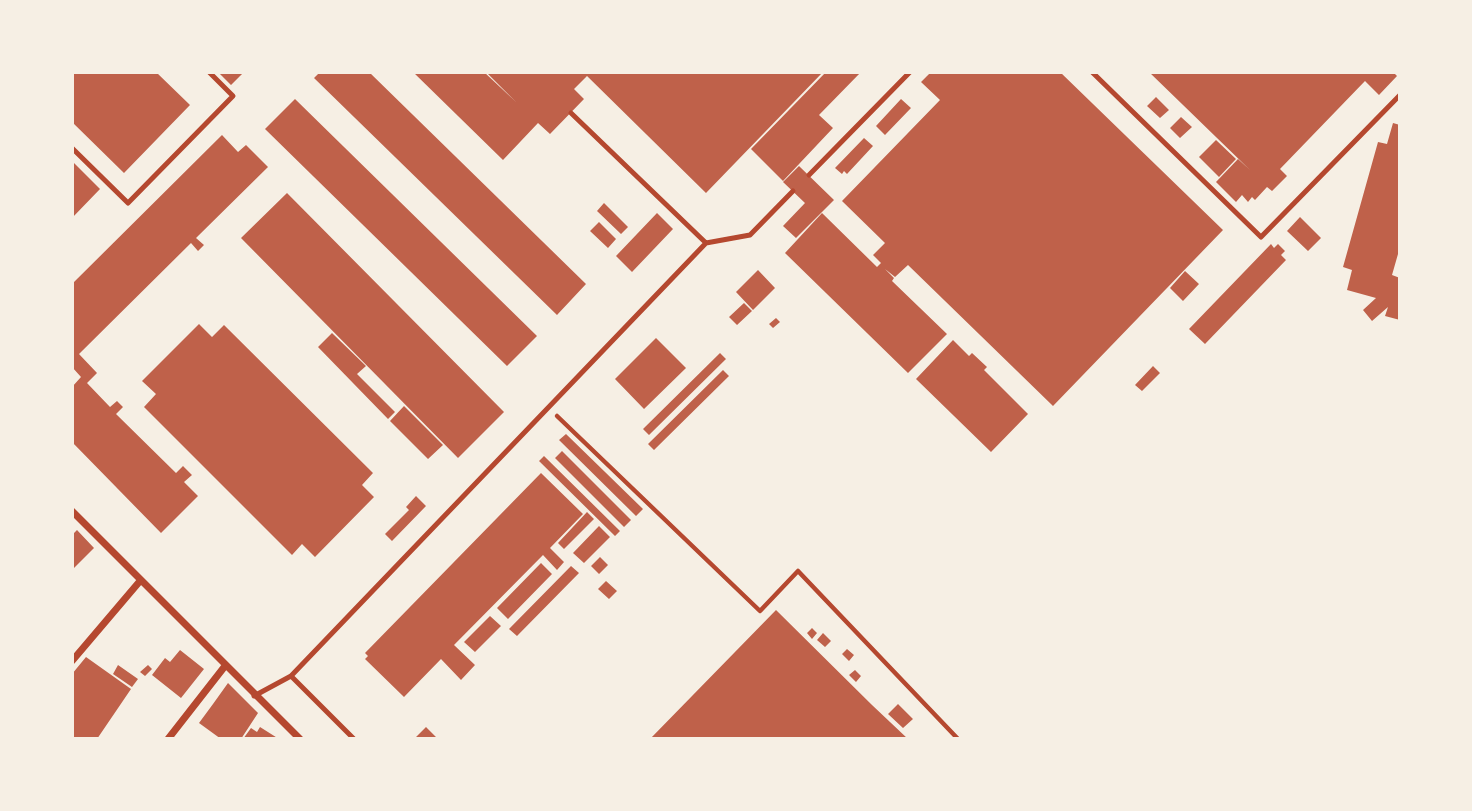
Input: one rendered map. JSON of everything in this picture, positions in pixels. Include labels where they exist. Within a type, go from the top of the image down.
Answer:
[{"type":"street","points":[[72,511],[254,696],[300,739]]},
{"type":"street","points":[[72,661],[140,581]]},
{"type":"street","points":[[168,739],[225,666]]},
{"type":"lane","points":[[72,148],[128,204],[233,96],[209,72]]},
{"type":"lane","points":[[809,175],[910,72]]},
{"type":"lane","points":[[1092,72],[1261,237],[1400,95]]},
{"type":"lane","points":[[571,113],[706,243]]},
{"type":"lane","points":[[254,696],[291,676],[706,243],[750,235],[793,191]]},
{"type":"lane","points":[[291,676],[354,739]]},
{"type":"path","points":[[549,408],[760,611],[798,570],[958,739]]},
{"type":"building","points":[[72,72],[156,72],[190,105],[124,173],[72,122]]},
{"type":"building","points":[[218,72],[244,72],[231,85]]},
{"type":"building","points":[[320,72],[369,72],[586,284],[557,315],[314,78]]},
{"type":"building","points":[[413,72],[484,72],[516,102],[486,72],[823,72],[706,193],[587,76],[574,89],[584,99],[550,134],[538,123],[503,160]]},
{"type":"building","points":[[826,72],[861,72],[819,115],[833,128],[783,181],[751,149]]},
{"type":"building","points":[[931,72],[1060,72],[1223,230],[1053,406],[908,265],[895,277],[885,269],[894,278],[892,281],[947,334],[908,373],[785,253],[822,213],[877,267],[881,263],[873,255],[885,243],[842,201],[940,100],[921,82]]},
{"type":"building","points":[[1149,72],[1393,72],[1397,76],[1379,95],[1365,81],[1280,169],[1287,176],[1272,191],[1267,187],[1255,200],[1252,197],[1248,202],[1242,195],[1236,202],[1216,182],[1238,159],[1250,170]]},
{"type":"building","points":[[1156,97],[1169,110],[1160,118],[1147,106]]},
{"type":"building","points":[[295,99],[537,336],[507,366],[265,129]]},
{"type":"building","points":[[901,99],[911,108],[885,135],[876,126]]},
{"type":"building","points":[[1181,117],[1192,127],[1180,138],[1170,128]]},
{"type":"building","points":[[1393,123],[1400,125],[1400,247],[1392,275],[1400,278],[1400,320],[1385,316],[1388,307],[1372,321],[1363,310],[1376,298],[1347,290],[1352,270],[1343,267],[1378,142],[1387,144]]},
{"type":"building","points":[[222,135],[238,152],[246,145],[268,167],[196,238],[204,245],[198,251],[191,243],[79,354],[97,373],[87,383],[110,407],[117,401],[123,407],[116,414],[176,473],[183,466],[192,475],[184,482],[198,496],[161,533],[72,442],[72,387],[81,377],[72,367],[72,284]]},
{"type":"building","points":[[864,138],[873,146],[847,174],[844,171],[842,174],[835,168]]},
{"type":"building","points":[[1216,140],[1236,159],[1219,177],[1199,157]]},
{"type":"building","points":[[72,161],[100,189],[72,218]]},
{"type":"building","points":[[799,166],[834,200],[796,238],[783,226],[805,203],[783,182]]},
{"type":"building","points":[[287,193],[504,412],[458,458],[241,238]]},
{"type":"building","points":[[604,203],[628,227],[621,234],[597,211]]},
{"type":"building","points":[[657,213],[673,229],[632,272],[616,256]]},
{"type":"building","points":[[1300,217],[1321,238],[1308,251],[1287,231]]},
{"type":"building","points":[[599,222],[616,239],[608,248],[590,231]]},
{"type":"building","points":[[1271,244],[1274,248],[1278,244],[1285,251],[1281,255],[1286,260],[1205,344],[1189,329]]},
{"type":"building","points":[[758,270],[775,288],[753,310],[736,292]]},
{"type":"building","points":[[1185,271],[1199,284],[1183,301],[1170,288]]},
{"type":"building","points":[[744,303],[752,311],[737,325],[729,317]]},
{"type":"building","points":[[776,318],[780,322],[773,328],[769,324]]},
{"type":"building","points":[[199,324],[212,337],[224,325],[373,473],[362,485],[374,497],[315,557],[302,544],[292,555],[144,407],[156,394],[142,381]]},
{"type":"building","points":[[332,333],[366,366],[357,374],[395,412],[388,419],[318,347]]},
{"type":"building","points":[[656,338],[686,368],[644,409],[615,379]]},
{"type":"building","points":[[953,340],[969,356],[972,353],[987,367],[984,370],[1028,414],[991,452],[916,379]]},
{"type":"building","points":[[720,353],[726,359],[649,435],[643,429]]},
{"type":"building","points":[[1153,366],[1160,373],[1142,391],[1135,385]]},
{"type":"building","points":[[723,370],[729,376],[654,450],[648,444]]},
{"type":"building","points":[[404,406],[443,445],[428,459],[390,421]]},
{"type":"building","points":[[566,434],[643,509],[636,516],[559,440]]},
{"type":"building","points":[[562,451],[631,520],[624,527],[555,458]]},
{"type":"building","points":[[544,456],[620,531],[615,536],[539,461]]},
{"type":"building","points":[[541,473],[583,514],[550,548],[564,562],[557,570],[543,555],[454,645],[475,665],[461,680],[441,659],[404,697],[365,659],[368,656],[365,653]]},
{"type":"building","points":[[416,496],[426,506],[392,541],[385,534],[409,510],[406,507]]},
{"type":"building","points":[[587,512],[594,519],[564,549],[558,543]]},
{"type":"building","points":[[599,526],[610,537],[584,563],[573,553]]},
{"type":"building","points":[[77,530],[94,548],[72,570],[72,535]]},
{"type":"building","points":[[600,557],[608,565],[599,574],[591,566]]},
{"type":"building","points":[[541,563],[552,574],[508,619],[497,608]]},
{"type":"building","points":[[571,566],[579,573],[517,636],[509,629]]},
{"type":"building","points":[[606,581],[617,591],[609,599],[598,589]]},
{"type":"building","points":[[776,610],[872,705],[908,739],[650,739]]},
{"type":"building","points":[[490,616],[501,626],[475,652],[464,642]]},
{"type":"building","points":[[812,628],[817,633],[812,639],[807,633]]},
{"type":"building","points":[[823,633],[831,641],[825,647],[817,640]]},
{"type":"building","points":[[847,649],[854,655],[849,661],[842,654]]},
{"type":"building","points":[[180,650],[204,669],[181,698],[152,675],[165,658],[170,662]]},
{"type":"building","points":[[86,657],[131,689],[97,739],[72,739],[72,674]]},
{"type":"building","points":[[118,665],[138,679],[132,687],[113,674]]},
{"type":"building","points":[[148,665],[152,669],[145,676],[140,672]]},
{"type":"building","points":[[855,670],[861,676],[856,682],[849,675]]},
{"type":"building","points":[[228,683],[258,713],[241,739],[221,739],[199,723]]},
{"type":"building","points":[[898,704],[913,719],[903,728],[888,714]]},
{"type":"building","points":[[260,727],[279,739],[243,739],[251,728],[257,732]]},
{"type":"building","points":[[426,727],[438,739],[414,739]]}]
